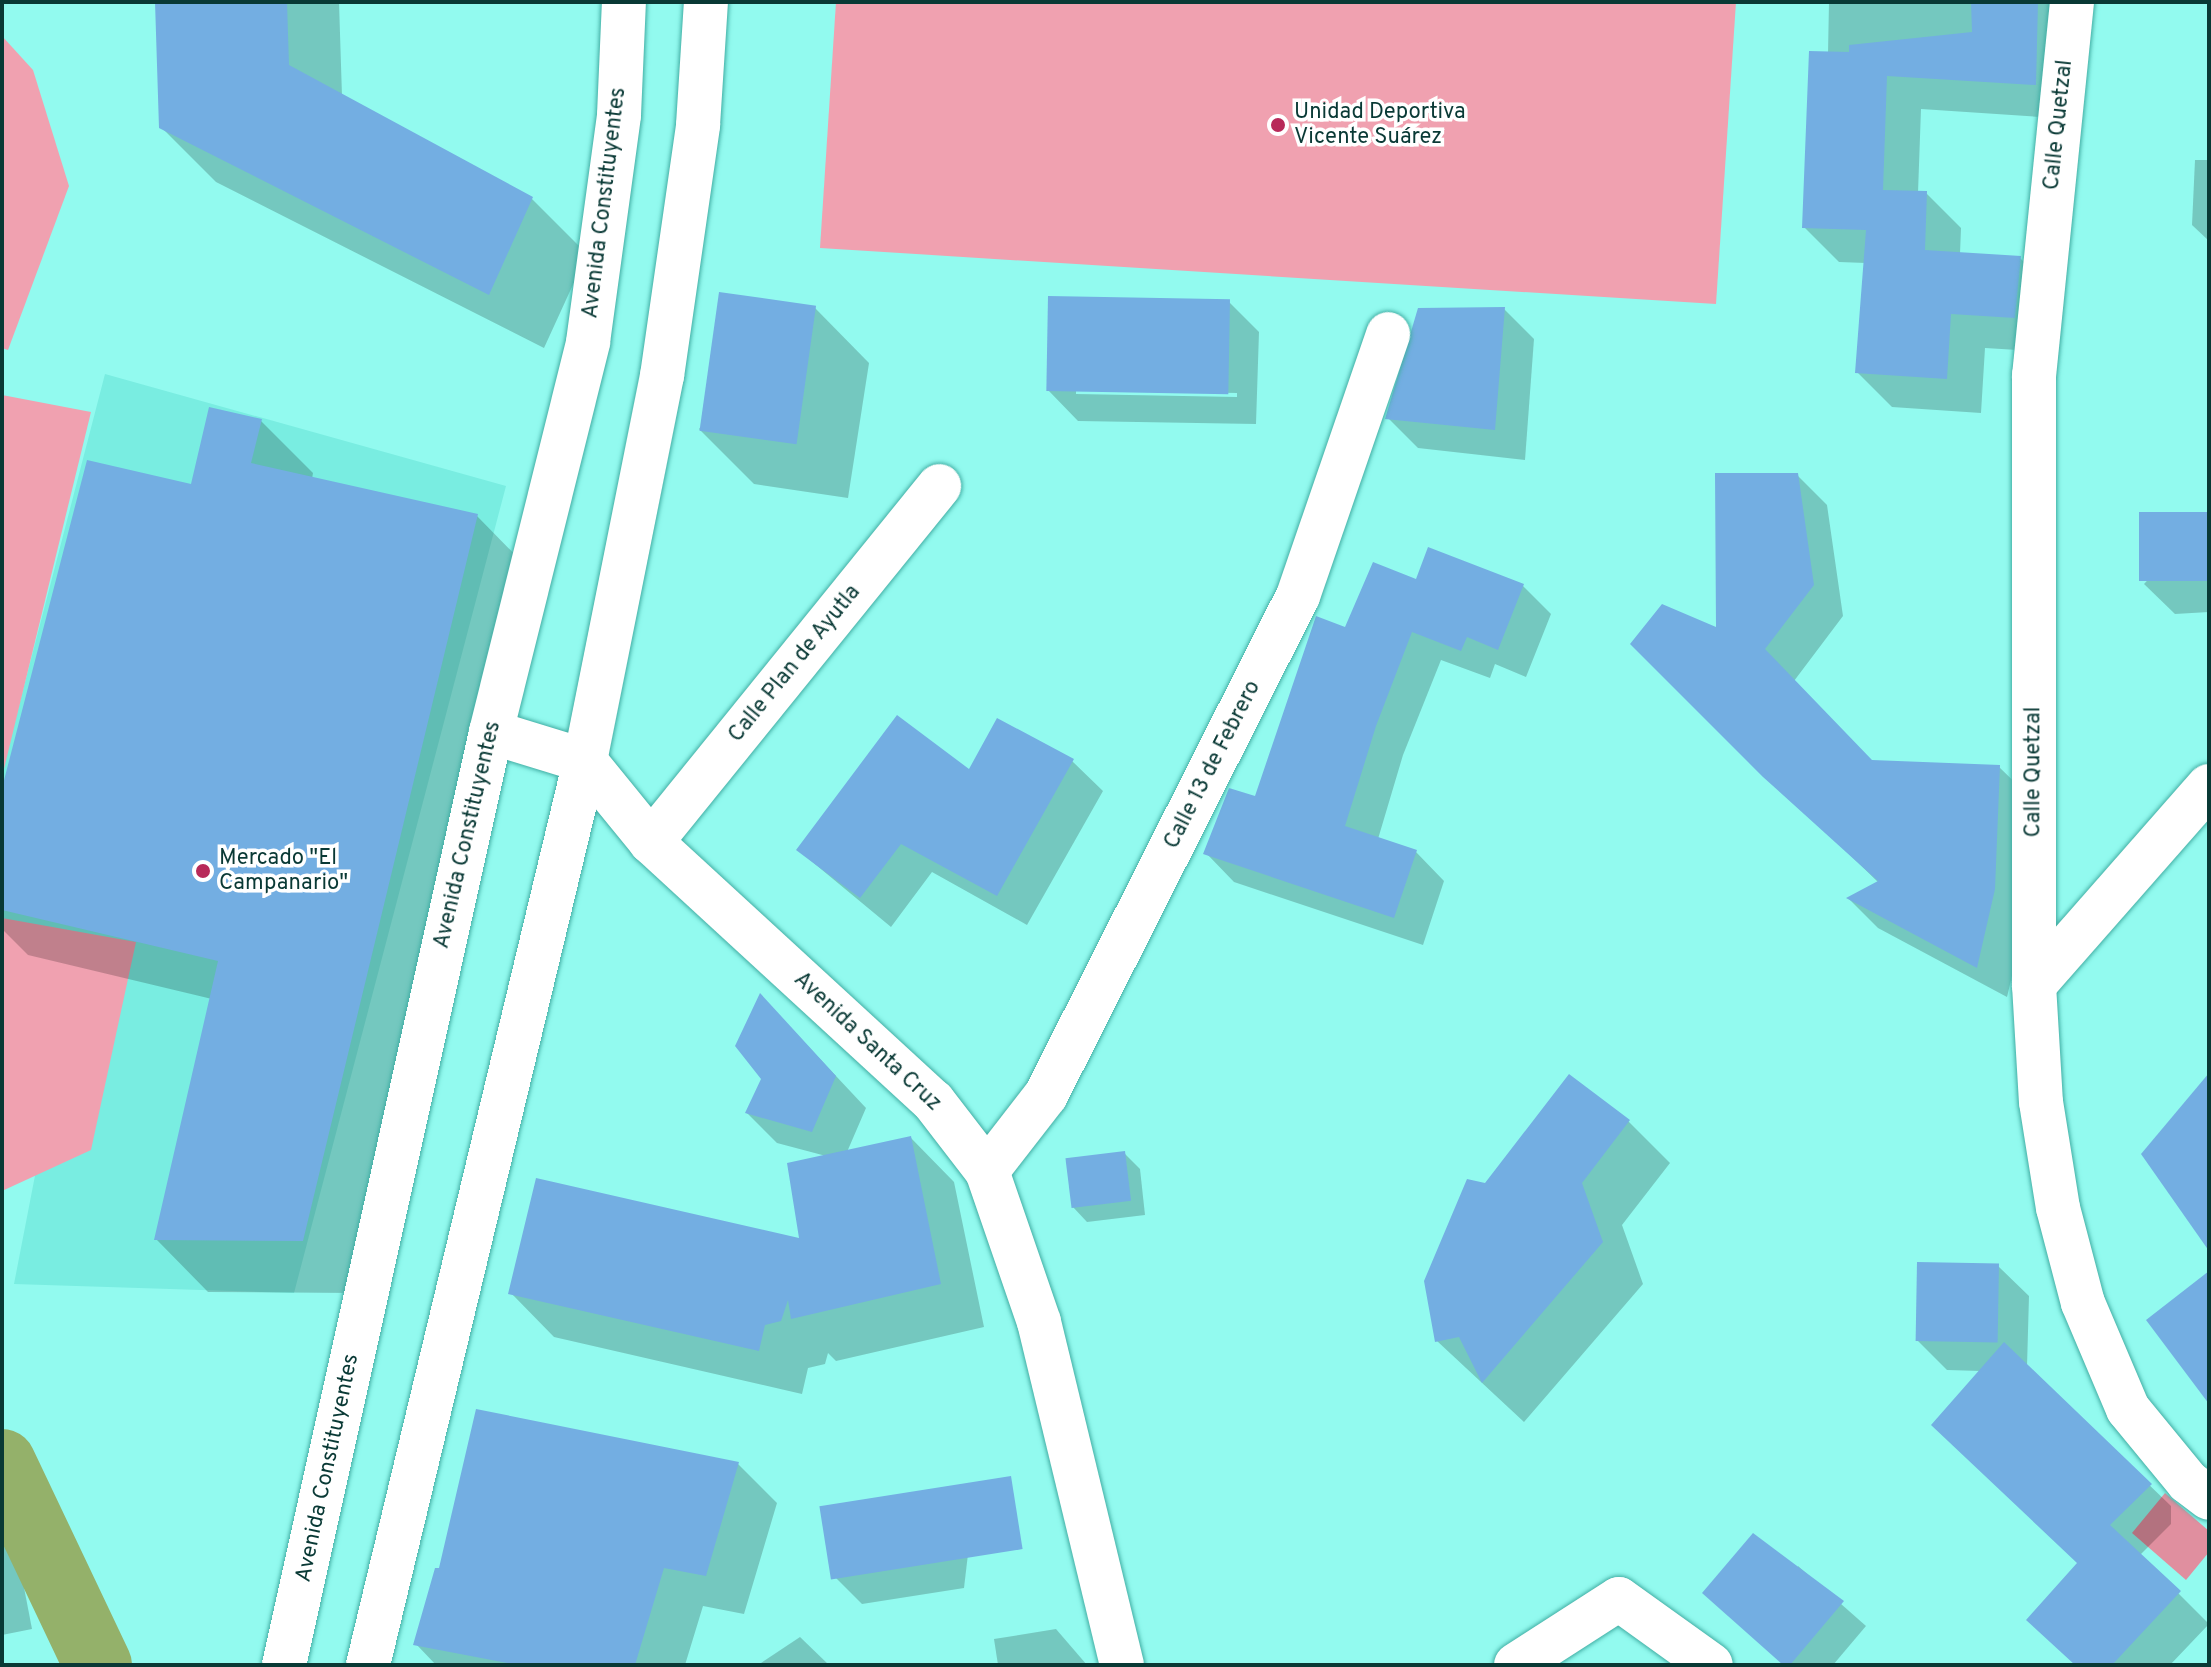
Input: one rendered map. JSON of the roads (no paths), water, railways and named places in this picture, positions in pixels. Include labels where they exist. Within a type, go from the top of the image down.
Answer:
[{"type":"street","name":"Avenida Constituyentes","points":[[284,1665],[491,732],[588,342],[619,115],[624,2]]},
{"type":"street","points":[[368,1665],[585,761],[662,376],[698,125],[706,2]]},
{"type":"street","name":"Calle Quetzal","points":[[2072,2],[2034,375],[2034,985],[2041,1102],[2058,1208],[2083,1303],[2128,1409],[2188,1482],[2209,1498]]},
{"type":"street","name":"Calle 13 de Febrero","points":[[987,1171],[1046,1095],[1298,596],[1388,334]]},
{"type":"street","name":"Calle Plan de Ayutla","points":[[651,842],[939,486]]},
{"type":"street","points":[[491,732],[585,761]]},
{"type":"street","name":"Avenida Santa Cruz","points":[[585,761],[651,842],[933,1101],[987,1171],[1039,1322],[1122,1665]]},
{"type":"street","points":[[2034,985],[2209,786]]},
{"type":"street","points":[[1516,1665],[1619,1599],[1711,1665]]},
{"type":"waterway","points":[[2,1463],[98,1665]]},
{"type":"place","name":"Unidad Deportiva Vicente Suárez","points":[[1278,125]]},
{"type":"place","name":"Mercado \"El Campanario\"","points":[[203,871]]}]
